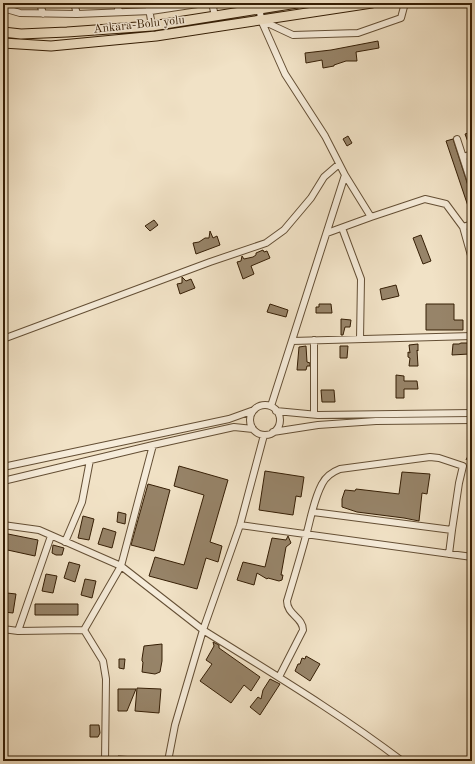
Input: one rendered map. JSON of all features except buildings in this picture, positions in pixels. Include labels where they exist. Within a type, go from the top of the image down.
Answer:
[{"type":"highway","name":"Ankara-Bolu yolu","points":[[3,32],[22,34],[152,26],[215,16],[259,6],[297,3]]},
{"type":"highway","name":"Ankara-Bolu yolu","points":[[3,43],[51,46],[156,36],[372,3]]},
{"type":"highway","points":[[3,26],[42,33]]},
{"type":"street","points":[[40,3],[43,14]]},
{"type":"street","points":[[74,3],[77,14]]},
{"type":"street","points":[[117,3],[119,12]]},
{"type":"street","points":[[148,3],[151,11],[152,26]]},
{"type":"street","points":[[3,8],[20,14],[77,14],[151,11],[179,5],[204,3]]},
{"type":"street","points":[[212,3],[215,16]]},
{"type":"street","points":[[261,20],[293,35],[358,33],[401,18],[405,3]]},
{"type":"street","points":[[259,6],[261,20],[285,74],[325,136],[345,175],[371,217]]},
{"type":"street","points":[[457,139],[472,185]]},
{"type":"street","points":[[463,157],[472,154]]},
{"type":"street","points":[[3,339],[266,242],[284,230],[311,198],[324,177],[340,164]]},
{"type":"street","points":[[273,432],[277,429],[280,420],[274,408],[292,341],[345,175]]},
{"type":"street","points":[[326,234],[425,199],[446,204],[463,227],[472,259]]},
{"type":"street","points":[[463,227],[472,224]]},
{"type":"street","points":[[342,228],[361,279],[360,339]]},
{"type":"street","points":[[292,341],[472,336]]},
{"type":"street","points":[[314,340],[314,414]]},
{"type":"street","points":[[3,467],[229,419],[254,410],[262,405],[314,414],[472,412]]},
{"type":"street","points":[[254,410],[250,419],[253,428],[256,432],[264,435],[273,432],[318,425],[376,421],[472,420]]},
{"type":"street","points":[[3,481],[234,427],[253,428]]},
{"type":"street","points":[[168,761],[175,725],[203,630],[240,525],[264,435]]},
{"type":"street","points":[[84,630],[121,566],[153,445]]},
{"type":"street","points":[[278,677],[302,630],[301,622],[289,611],[287,601],[321,485],[327,476],[333,471],[430,457],[439,458],[463,466],[459,483],[449,554]]},
{"type":"street","points":[[65,542],[82,502],[90,460]]},
{"type":"street","points":[[313,512],[452,530]]},
{"type":"street","points":[[3,525],[39,530],[121,566],[203,630],[380,744],[402,761]]},
{"type":"street","points":[[240,525],[472,557]]},
{"type":"street","points":[[18,630],[51,536]]},
{"type":"street","points":[[3,629],[84,630]]},
{"type":"street","points":[[84,630],[103,661],[106,680],[105,761]]},
{"type":"path","points":[[463,466],[472,447]]}]
